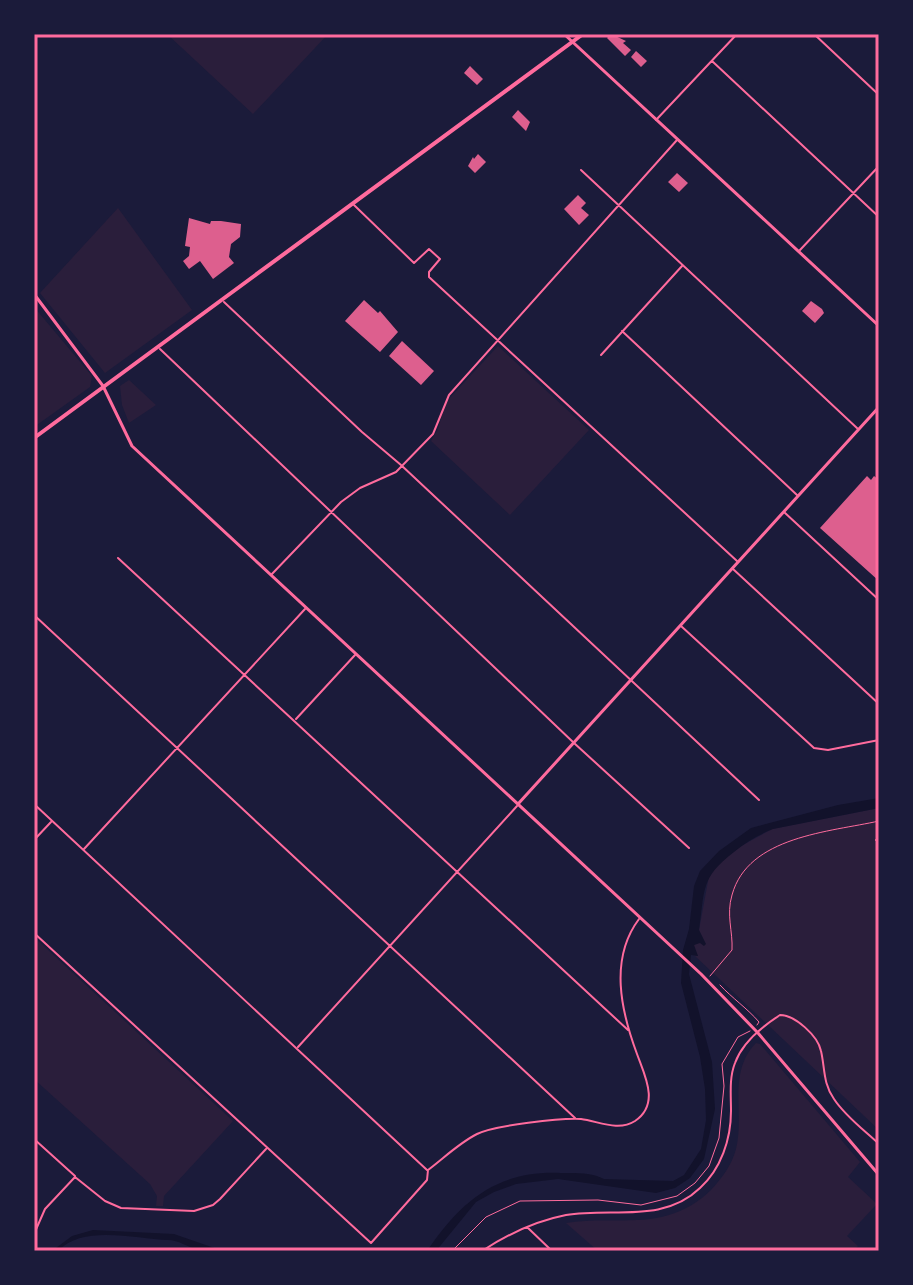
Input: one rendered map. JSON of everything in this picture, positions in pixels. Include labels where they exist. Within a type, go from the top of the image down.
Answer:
[{"type":"main road","points":[[34,438],[583,34]]},
{"type":"street","points":[[564,34],[879,326]]},
{"type":"street","points":[[656,120],[737,34]]},
{"type":"street","points":[[814,34],[879,95]]},
{"type":"street","points":[[712,61],[879,217]]},
{"type":"street","points":[[271,575],[331,513],[360,488],[392,475],[433,434],[449,395],[678,140]]},
{"type":"street","points":[[799,252],[879,166]]},
{"type":"street","points":[[581,170],[859,429]]},
{"type":"street","points":[[353,203],[414,263],[429,249],[440,259],[429,272],[429,277],[738,562]]},
{"type":"street","points":[[601,355],[682,265]]},
{"type":"street","points":[[34,294],[103,386],[132,446],[701,974],[758,1033],[879,1175]]},
{"type":"street","points":[[223,300],[759,800]]},
{"type":"street","points":[[622,331],[798,496]]},
{"type":"street","points":[[157,347],[574,743],[689,848]]},
{"type":"street","points":[[297,1049],[879,407]]},
{"type":"street","points":[[784,512],[879,600]]},
{"type":"street","points":[[118,558],[629,1031]]},
{"type":"street","points":[[733,568],[879,704]]},
{"type":"street","points":[[83,849],[305,609]]},
{"type":"street","points":[[34,615],[576,1119]]},
{"type":"street","points":[[681,625],[819,750],[879,740]]},
{"type":"street","points":[[295,720],[355,655]]},
{"type":"street","points":[[34,804],[428,1170],[429,1177],[371,1243],[34,933]]},
{"type":"street","points":[[34,840],[52,821]]},
{"type":"street","points":[[428,1170],[466,1140],[485,1130],[576,1119],[623,1125],[635,1121],[644,1111],[649,1100],[649,1088],[629,1031],[621,997],[620,968],[626,944],[639,918]]},
{"type":"street","points":[[482,1251],[526,1227],[554,1218],[586,1213],[655,1211],[678,1203],[699,1190],[713,1173],[726,1146],[731,1126],[734,1064],[739,1053],[780,1015],[795,1019],[821,1047],[823,1071],[832,1098],[879,1144]]},
{"type":"street","points":[[34,1139],[75,1177],[113,1206],[194,1211],[213,1205],[220,1199],[267,1148]]},
{"type":"street","points":[[34,1234],[45,1209],[75,1177]]},
{"type":"street","points":[[526,1227],[552,1251]]},
{"type":"path","points":[[759,1022],[710,976],[732,950],[728,926],[731,900],[739,879],[757,856],[774,846],[879,821]]},
{"type":"path","points":[[452,1251],[486,1217],[520,1201],[598,1200],[641,1205],[677,1196],[695,1183],[709,1166],[719,1138],[724,1086],[722,1064],[738,1037],[748,1032]]},
{"type":"shaded area","points":[[167,34],[328,34],[253,114]]},
{"type":"shaded area","points":[[118,208],[192,310],[105,373],[40,293]]},
{"type":"shaded area","points":[[34,307],[92,376],[90,387],[34,427]]},
{"type":"shaded area","points":[[498,346],[589,430],[510,515],[431,441],[446,402]]},
{"type":"shaded area","points":[[129,380],[156,405],[129,423],[122,405],[120,386]]},
{"type":"shaded area","points":[[879,798],[879,808],[773,829],[762,834],[723,861],[706,886],[699,930],[706,944],[694,945],[698,956],[691,955],[689,974],[712,1062],[715,1109],[704,1159],[690,1178],[675,1188],[656,1193],[558,1179],[516,1184],[476,1202],[436,1251],[427,1251],[467,1204],[499,1183],[518,1177],[538,1173],[577,1173],[604,1179],[673,1181],[684,1175],[701,1149],[706,1120],[700,1057],[681,983],[683,950],[694,886],[700,871],[719,851],[751,828],[838,805]]},
{"type":"shaded area","points":[[879,808],[879,1130],[694,955],[698,956],[693,946],[703,939],[699,930],[709,876],[719,863],[741,846],[772,829]]},
{"type":"shaded area","points":[[34,937],[233,1121],[164,1196],[163,1206],[156,1206],[157,1196],[150,1184],[34,1079]]},
{"type":"shaded area","points":[[756,1043],[860,1162],[848,1177],[877,1204],[847,1236],[858,1246],[853,1251],[598,1251],[566,1223],[656,1218],[686,1208],[711,1190],[734,1155],[738,1135],[739,1080],[747,1055]]},
{"type":"shaded area","points":[[93,1230],[174,1234],[223,1251],[198,1250],[172,1240],[95,1235],[52,1251],[72,1236]]},
{"type":"building","points":[[611,34],[626,41],[623,43],[631,50],[625,56],[607,38]]},
{"type":"building","points":[[636,51],[647,61],[641,67],[631,57]]},
{"type":"building","points":[[470,66],[483,79],[477,85],[464,73]]},
{"type":"building","points":[[518,110],[530,122],[526,131],[512,117]]},
{"type":"building","points":[[478,154],[486,162],[475,173],[468,166]]},
{"type":"building","points":[[677,173],[688,183],[679,192],[668,182]]},
{"type":"building","points":[[578,195],[586,203],[581,208],[589,215],[579,225],[564,209]]},
{"type":"building","points":[[189,218],[210,224],[211,221],[221,221],[241,224],[240,237],[231,244],[229,257],[234,263],[213,279],[200,261],[189,269],[183,261],[189,256],[190,247],[185,246]]},
{"type":"building","points":[[364,300],[378,313],[380,311],[398,332],[380,352],[345,321]]},
{"type":"building","points":[[811,301],[824,313],[815,323],[802,311]]},
{"type":"building","points":[[402,341],[434,371],[421,385],[389,356]]},
{"type":"building","points":[[867,476],[871,480],[874,476],[879,480],[879,581],[820,528]]}]
